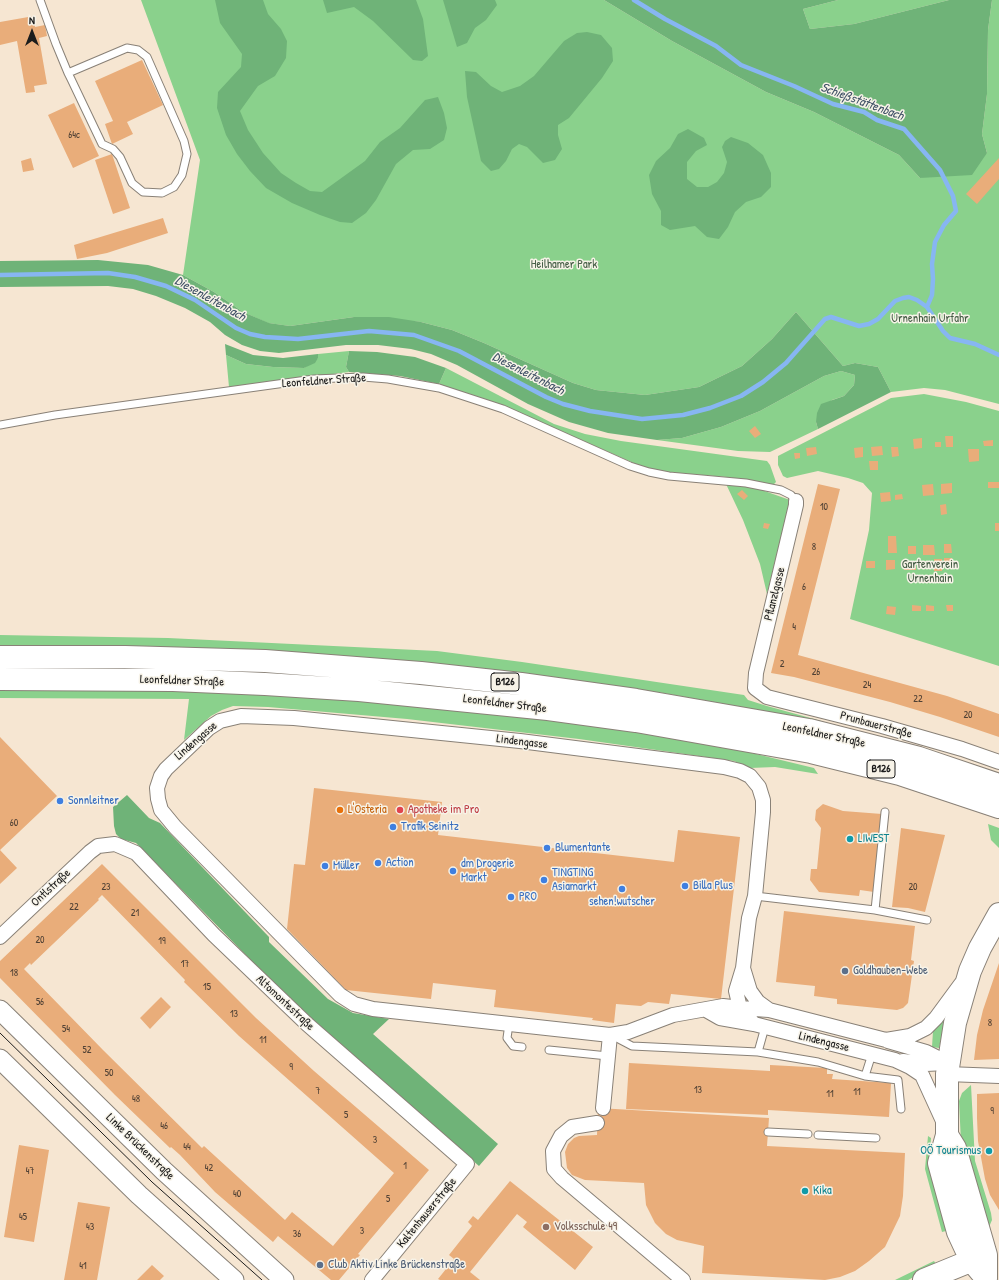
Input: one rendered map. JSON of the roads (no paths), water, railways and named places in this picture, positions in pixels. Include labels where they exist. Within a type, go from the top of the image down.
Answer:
[{"type":"main road","name":"Leonfeldner Straße","points":[[0,657],[125,657],[265,661],[421,673],[521,684],[636,700],[809,730],[919,758],[999,785]]},
{"type":"main road","name":"Leonfeldner Straße","points":[[0,679],[165,680],[265,684],[382,692],[541,708],[636,721],[811,752],[900,774],[999,807]]},
{"type":"main road","points":[[951,790],[999,816]]},
{"type":"main road","points":[[988,1277],[985,1255],[955,1148],[946,1132],[947,1068],[954,1023],[970,971],[980,948],[998,917]]},
{"type":"main road","name":"Linke Brückenstraße","points":[[0,1010],[164,1171],[284,1280]]},
{"type":"main road","points":[[0,1060],[139,1196],[234,1280]]},
{"type":"main road","points":[[924,1280],[985,1255]]},
{"type":"street","name":"Pflanzlgasse","points":[[755,688],[756,673],[796,501]]},
{"type":"street","name":"Prunbauerstraße","points":[[755,688],[767,697],[882,726],[962,749],[999,762]]},
{"type":"street","name":"Lindengasse","points":[[740,1008],[736,990],[743,968],[749,918],[755,896],[764,812],[763,800],[759,787],[750,776],[740,771],[724,767],[437,732],[294,718],[241,716],[220,721],[209,728],[166,768],[157,788],[161,810],[175,828],[340,995],[354,1004],[373,1009],[610,1035],[628,1032],[673,1015],[723,1006],[740,1008],[769,1010],[886,1040],[926,1052],[947,1068]]},
{"type":"street","name":"Ontlstraße","points":[[0,937],[90,852],[106,844]]},
{"type":"street","name":"Altomontestraße","points":[[106,844],[119,845],[136,853],[214,935],[298,1015],[467,1164]]},
{"type":"street","name":"Lindengasse","points":[[743,968],[750,991],[758,1002],[769,1010]]},
{"type":"street","name":"Lindengasse","points":[[886,1040],[910,1036],[926,1028],[936,1018],[970,971]]},
{"type":"street","points":[[740,1008],[760,1025]]},
{"type":"street","name":"Lindengasse","points":[[706,1010],[720,1018],[760,1025],[895,1060],[999,1076]]},
{"type":"street","points":[[603,1108],[610,1035]]},
{"type":"street","name":"Lindengasse","points":[[895,1060],[922,1075],[946,1132]]},
{"type":"street","points":[[597,1123],[572,1127],[561,1136],[553,1151],[554,1169],[562,1178],[683,1280]]},
{"type":"street","name":"Kaltenhauserstraße","points":[[372,1280],[467,1164]]},
{"type":"lane","points":[[40,0],[68,73],[102,144],[113,149],[120,157],[132,183],[143,192],[162,193],[174,186],[182,175],[187,154],[184,141],[147,57],[138,50],[127,48],[68,73]]},
{"type":"lane","name":"Leonfeldner Straße","points":[[0,425],[55,415],[314,379],[363,377],[388,379],[439,388],[502,409],[630,466],[649,472],[669,476],[746,483],[781,490],[791,495],[796,501]]},
{"type":"lane","points":[[875,910],[885,812]]},
{"type":"lane","points":[[755,896],[875,910],[927,920]]},
{"type":"lane","points":[[509,1024],[507,1038],[513,1046],[522,1047]]},
{"type":"lane","points":[[758,1052],[760,1025]]},
{"type":"lane","points":[[610,1035],[632,1046],[758,1052],[818,1062],[865,1076],[898,1080],[901,1109]]},
{"type":"lane","points":[[549,1050],[608,1056]]},
{"type":"lane","points":[[865,1076],[872,1054]]},
{"type":"lane","points":[[768,1132],[808,1134]]},
{"type":"lane","points":[[818,1135],[876,1138]]},
{"type":"waterway","name":"Schießstättenbach","points":[[634,0],[665,19],[716,46],[741,65],[794,86],[833,104],[864,112],[877,120],[904,129],[940,170],[953,196],[956,211],[944,225],[935,242],[932,264],[932,295],[927,307]]},
{"type":"waterway","name":"Diesenleitenbach","points":[[0,275],[108,273],[135,277],[166,286],[195,300],[236,328],[250,334],[265,337],[298,339],[369,331],[414,335],[459,351],[546,397],[563,404],[590,411],[642,419],[683,415],[710,408],[741,396],[763,382],[786,363],[825,319],[831,317],[859,326],[869,324],[878,319],[895,301],[903,298],[909,297],[917,300],[927,307],[943,331],[950,338],[975,344],[999,355]]},
{"type":"tram line","points":[[0,1033],[152,1182],[262,1280]]},
{"type":"place","name":"Sonnleitner","points":[[60,801]]},
{"type":"place","name":"L'Osteria","points":[[340,810]]},
{"type":"place","name":"Apotheke im Pro","points":[[400,810]]},
{"type":"place","name":"Trafik Seinitz","points":[[393,827]]},
{"type":"place","name":"LIWEST","points":[[850,839]]},
{"type":"place","name":"Blumentante","points":[[547,848]]},
{"type":"place","name":"Action","points":[[378,863]]},
{"type":"place","name":"Müller","points":[[325,866]]},
{"type":"place","name":"dm Drogerie Markt","points":[[453,871]]},
{"type":"place","name":"TINGTING Asiamarkt","points":[[544,880]]},
{"type":"place","name":"Billa Plus","points":[[685,886]]},
{"type":"place","name":"sehen!wutscher","points":[[622,889]]},
{"type":"place","name":"PRO","points":[[511,897]]},
{"type":"place","name":"Goldhauben-Webe","points":[[845,971]]},
{"type":"place","name":"OÖ Tourismus","points":[[989,1151]]},
{"type":"place","name":"Kika","points":[[805,1191]]},
{"type":"place","name":"Volksschule 49","points":[[546,1227]]},
{"type":"place","name":"Club Aktiv Linke Brückenstraße","points":[[320,1265]]},
{"type":"park label","name":"Heilhamer Park","points":[[564,265]]},
{"type":"park label","name":"Urnenhain Urfahr","points":[[930,319]]},
{"type":"park label","name":"Gartenverein Urnenhain","points":[[930,572]]}]
